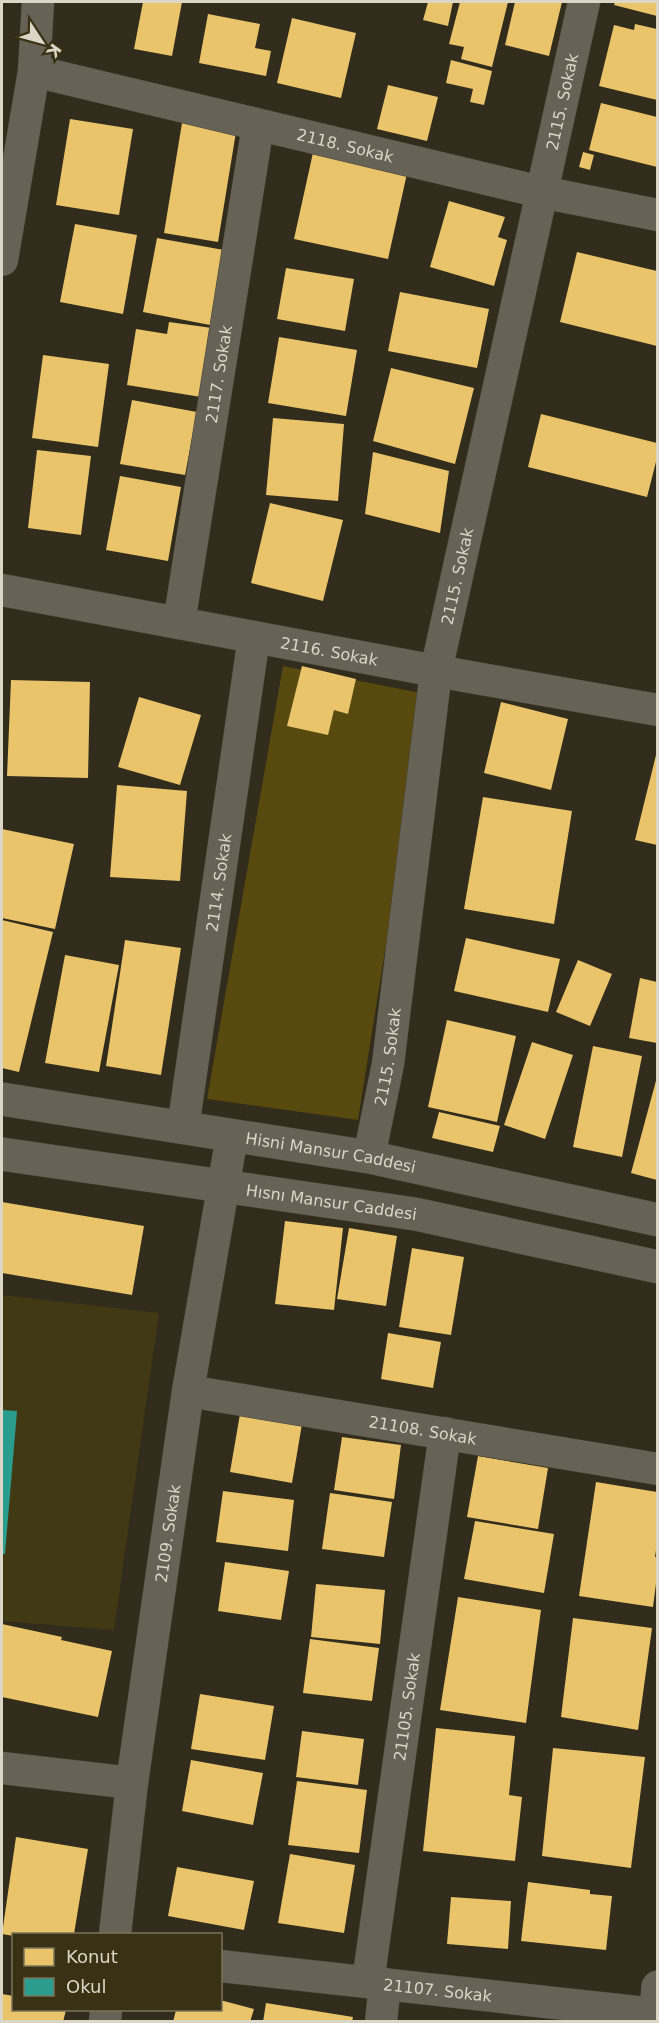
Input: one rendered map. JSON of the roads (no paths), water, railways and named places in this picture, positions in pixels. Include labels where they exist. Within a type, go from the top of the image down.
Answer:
[{"type":"main road","name":"Hisni Mansur Caddesi","points":[[2,1099],[369,1156],[657,1220]]},
{"type":"main road","name":"Hısnı Mansur Caddesi","points":[[2,1154],[415,1214],[657,1267]]},
{"type":"street","points":[[2,260],[34,71],[38,2]]},
{"type":"street","name":"2115. Sokak","points":[[369,1156],[388,1064],[436,671],[584,2]]},
{"type":"street","name":"2118. Sokak","points":[[34,71],[541,192],[657,215]]},
{"type":"street","name":"2117. Sokak","points":[[179,623],[258,125]]},
{"type":"street","name":"2116. Sokak","points":[[2,590],[657,710]]},
{"type":"street","name":"2114. Sokak","points":[[183,1128],[254,637]]},
{"type":"street","name":"2109. Sokak","points":[[115,1933],[132,1783],[188,1391],[232,1136]]},
{"type":"street","name":"21108. Sokak","points":[[188,1391],[657,1469]]},
{"type":"street","name":"21105. Sokak","points":[[381,2022],[377,1983],[445,1433]]},
{"type":"street","points":[[2,1768],[132,1783]]},
{"type":"street","name":"21107. Sokak","points":[[222,1966],[377,1983],[656,2008]]}]
